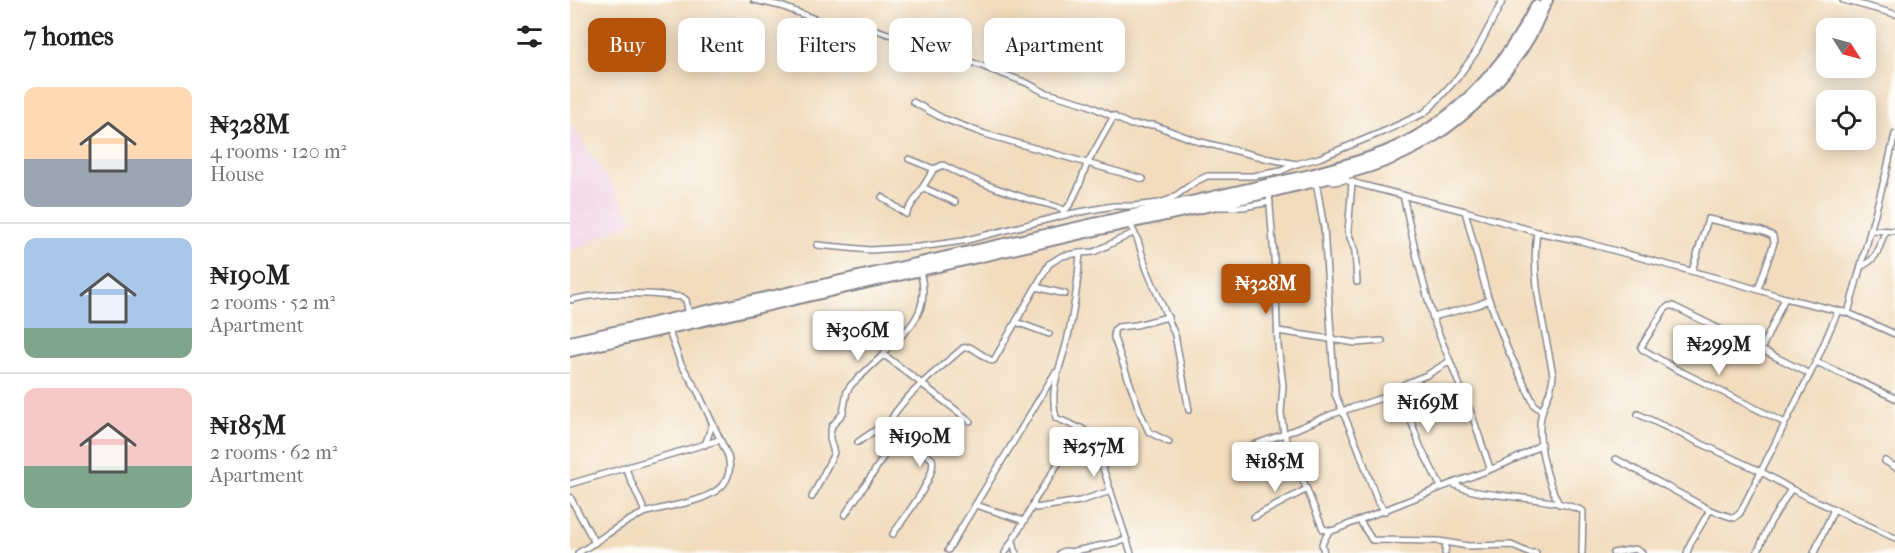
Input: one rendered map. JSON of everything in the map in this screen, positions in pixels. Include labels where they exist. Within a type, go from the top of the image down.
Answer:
[{"type":"highway","points":[[570,351],[920,271],[1129,220],[1311,175],[1389,151],[1425,132],[1458,107],[1489,77],[1524,31],[1539,0]]},
{"type":"highway","points":[[570,342],[1129,220],[1269,197],[1357,171],[1430,139],[1464,114],[1514,60],[1531,33],[1547,0]]},
{"type":"street","points":[[754,0],[781,6],[820,21],[860,24],[888,34],[909,37],[936,58],[960,58],[1044,92],[1086,104],[1131,125],[1154,125],[1197,141],[1296,164]]},
{"type":"street","points":[[845,515],[886,452],[891,438],[891,420],[899,408],[963,348],[970,348],[994,360],[1054,259],[1067,254],[1094,252],[1129,220],[1171,199],[1207,176],[1253,176],[1281,171],[1356,144],[1424,113],[1458,77],[1476,52],[1503,0]]},
{"type":"street","points":[[1843,0],[1895,14]]},
{"type":"street","points":[[913,102],[942,118],[984,134],[1143,178]]},
{"type":"street","points":[[1063,213],[1071,203],[1087,164],[1114,116]]},
{"type":"street","points":[[1848,313],[1895,134]]},
{"type":"street","points":[[909,159],[934,169]]},
{"type":"street","points":[[882,197],[906,214],[934,169],[943,165],[986,185],[1052,204],[1063,213]]},
{"type":"street","points":[[1886,173],[1895,173]]},
{"type":"street","points":[[1385,511],[1377,500],[1335,394],[1324,240],[1317,183],[1349,180],[1352,183],[1465,211],[1537,232],[1581,241],[1785,298],[1848,313],[1895,334]]},
{"type":"street","points":[[1352,183],[1348,232],[1354,251],[1357,282]]},
{"type":"street","points":[[924,188],[955,202]]},
{"type":"street","points":[[1403,195],[1433,317],[1490,468]]},
{"type":"street","points":[[1269,197],[1278,346],[1283,385],[1281,413],[1284,435],[1323,529],[1332,531],[1385,511],[1531,451],[1541,444]]},
{"type":"street","points":[[817,245],[870,250],[919,247],[963,241],[1063,213],[1113,206],[1129,220],[1147,270],[1175,334],[1189,410]]},
{"type":"street","points":[[1465,211],[1489,300],[1507,348],[1534,405],[1542,411]]},
{"type":"street","points":[[1692,271],[1708,219],[1762,231],[1773,236],[1774,243],[1758,290]]},
{"type":"street","points":[[1870,230],[1895,231]]},
{"type":"street","points":[[1537,232],[1535,246],[1537,279],[1553,375],[1552,388],[1542,411],[1541,444],[1553,493],[1559,504]]},
{"type":"street","points":[[1862,266],[1872,261],[1885,232]]},
{"type":"street","points":[[948,550],[1057,369],[1067,341],[1075,302],[1080,253]]},
{"type":"street","points":[[812,497],[834,453],[830,435],[832,426],[843,412],[847,391],[856,380],[884,356],[885,351],[912,325],[921,309],[923,290],[920,271]]},
{"type":"street","points":[[1036,287],[1065,294]]},
{"type":"street","points":[[570,300],[613,293],[682,297],[686,300],[689,315]]},
{"type":"street","points":[[1761,350],[1785,298]]},
{"type":"street","points":[[1433,317],[1489,300]]},
{"type":"street","points":[[1785,423],[1674,368],[1641,347],[1665,309],[1673,306],[1810,374]]},
{"type":"street","points":[[1616,459],[1710,510],[1734,518],[1737,516],[1816,362],[1838,311]]},
{"type":"street","points":[[1168,316],[1136,325],[1118,327],[1114,330],[1114,338],[1149,432],[1169,442]]},
{"type":"street","points":[[1016,322],[1049,334]]},
{"type":"street","points":[[578,553],[645,512],[696,501],[716,491],[729,473],[730,465],[697,390],[681,364],[668,328]]},
{"type":"street","points":[[1278,331],[1356,343],[1382,341]]},
{"type":"street","points":[[884,356],[970,421]]},
{"type":"street","points":[[1245,448],[1382,398],[1450,361]]},
{"type":"street","points":[[1816,362],[1895,398]]},
{"type":"street","points":[[1057,369],[1054,391],[1056,418],[1081,428],[1097,450],[1131,553]]},
{"type":"street","points":[[1047,387],[1054,391]]},
{"type":"street","points":[[1399,387],[1420,446],[1441,487]]},
{"type":"street","points":[[1638,414],[1895,538]]},
{"type":"street","points":[[705,445],[712,425]]},
{"type":"street","points":[[858,442],[877,429],[890,428],[928,455],[933,464],[922,491],[893,534]]},
{"type":"street","points":[[1005,553],[1034,501],[1081,428]]},
{"type":"street","points":[[570,484],[719,440]]},
{"type":"street","points":[[1531,451],[1544,457]]},
{"type":"street","points":[[1885,461],[1895,467]]},
{"type":"street","points":[[626,467],[645,512]]},
{"type":"street","points":[[1453,483],[1488,494],[1579,508],[1583,511],[1581,553]]},
{"type":"street","points":[[1254,517],[1307,489]]},
{"type":"street","points":[[1757,553],[1770,524],[1791,489]]},
{"type":"street","points":[[1033,506],[1036,508],[1080,501],[1111,491]]},
{"type":"street","points":[[570,497],[595,543]]},
{"type":"street","points":[[976,505],[1024,521]]},
{"type":"street","points":[[1814,553],[1834,509]]},
{"type":"street","points":[[1688,553],[1691,542],[1710,510]]},
{"type":"street","points":[[1360,520],[1372,540],[1409,540],[1468,546],[1511,545],[1529,553],[1536,553]]},
{"type":"street","points":[[1324,553],[1322,544],[1329,531]]},
{"type":"street","points":[[1060,553],[1076,552],[1126,540]]},
{"type":"street","points":[[1012,542],[1016,553]]},
{"type":"street","points":[[1445,553],[1446,543]]},
{"type":"street","points":[[1613,553],[1638,549],[1642,553]]},
{"type":"shaded area","points":[[570,122],[635,221],[570,252]]}]
